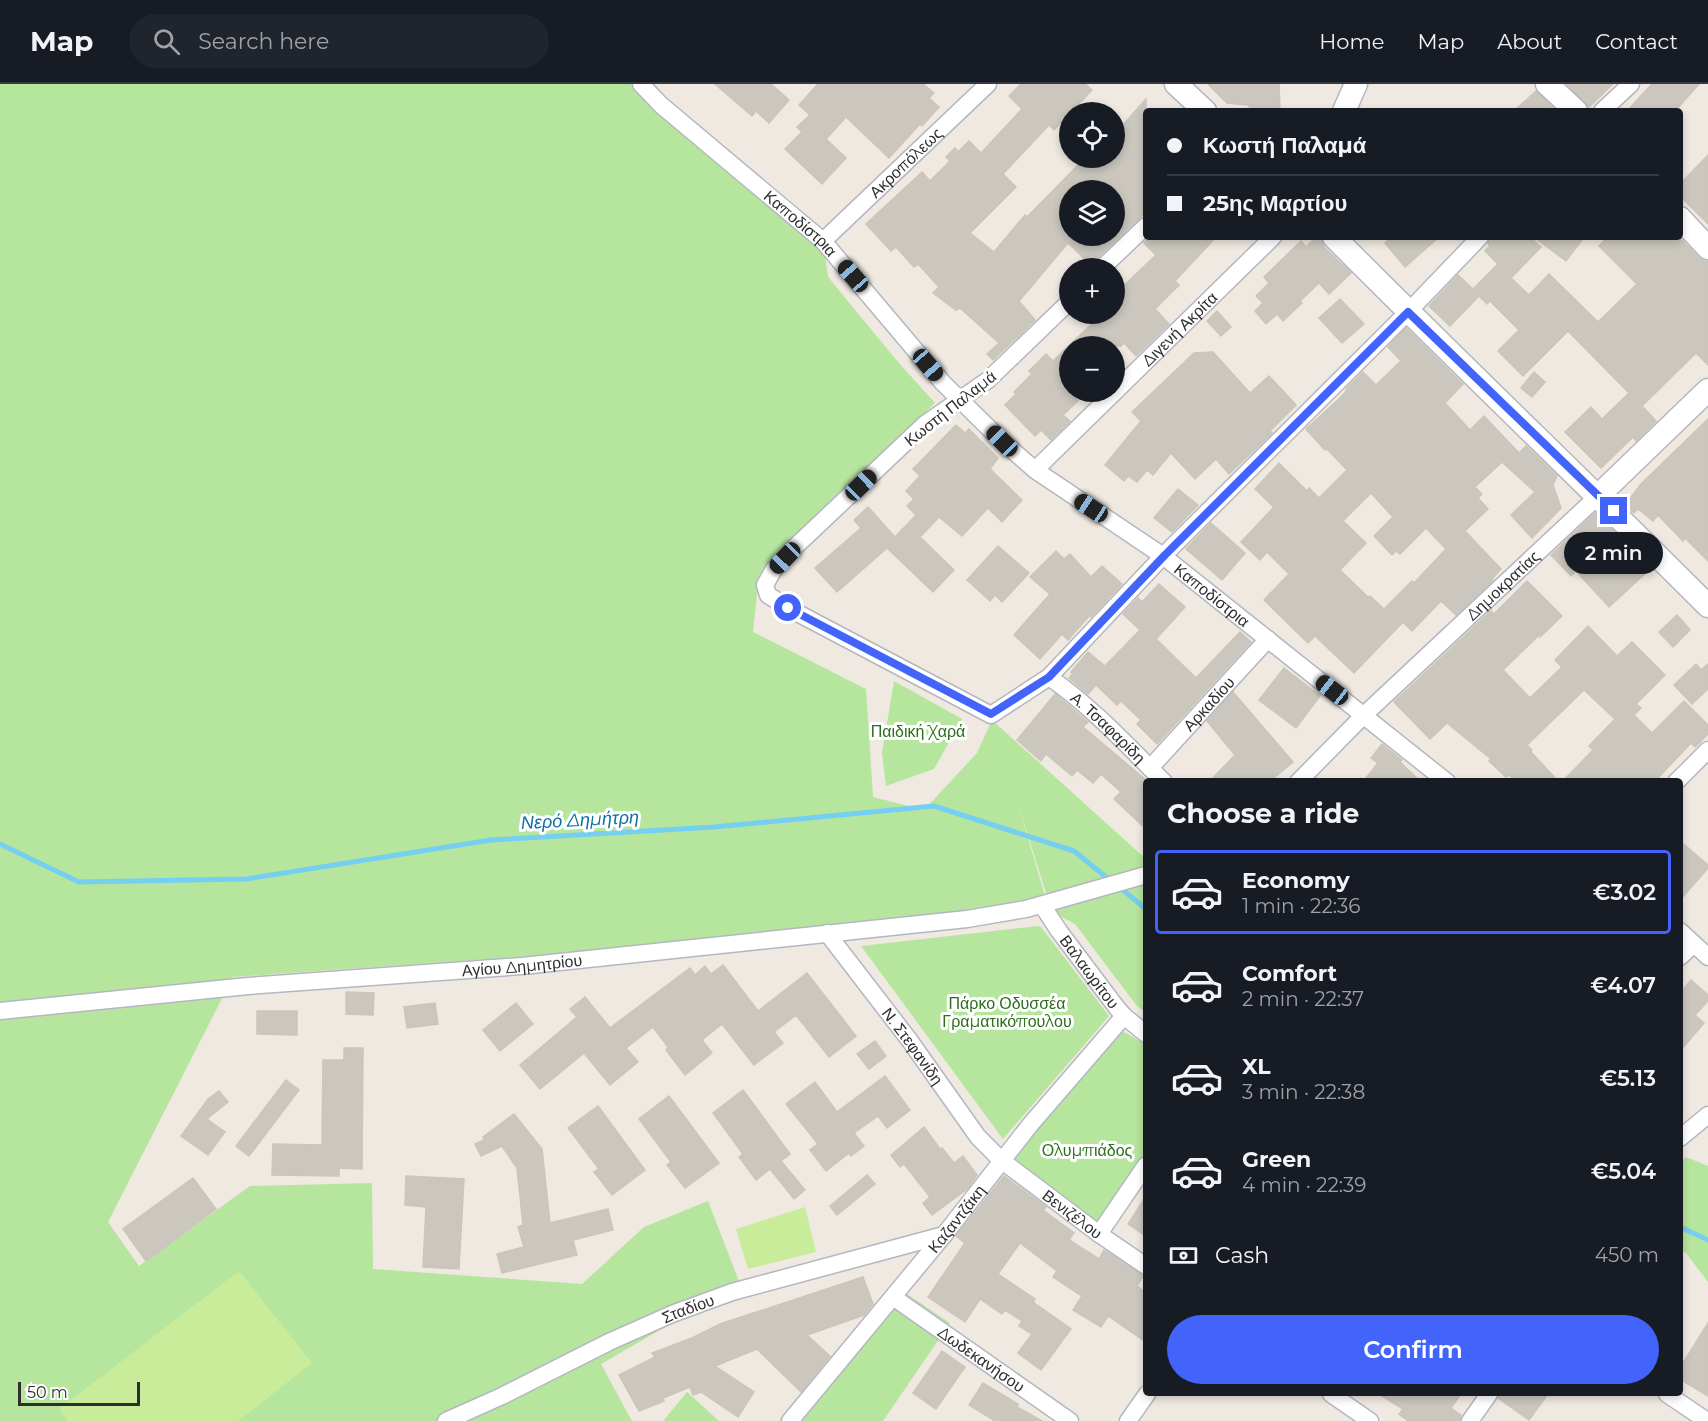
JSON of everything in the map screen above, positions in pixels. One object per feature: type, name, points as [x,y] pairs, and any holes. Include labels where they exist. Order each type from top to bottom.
[{"type":"street","name":"Καποδίστρια","points":[[641,84],[661,105],[823,241],[943,382],[1002,441],[1035,470],[1164,556],[1442,778]]},
{"type":"street","name":"Ακροπόλεως","points":[[823,241],[988,84]]},
{"type":"street","points":[[1176,84],[1202,108]]},
{"type":"street","points":[[1345,108],[1356,84]]},
{"type":"street","points":[[1547,84],[1573,108]]},
{"type":"street","points":[[1605,108],[1631,84]]},
{"type":"street","points":[[1683,221],[1708,248]]},
{"type":"street","points":[[1112,258],[1143,229]]},
{"type":"street","name":"Διγενή Ακρίτα","points":[[1035,470],[1270,240]]},
{"type":"street","points":[[1337,240],[1708,606]]},
{"type":"street","points":[[1049,677],[1164,556],[1477,240]]},
{"type":"street","name":"Κωστή Παλαμά","points":[[1049,677],[991,714],[788,608],[768,595],[765,585],[774,569],[796,546],[925,423],[988,380],[1059,312]]},
{"type":"street","name":"Δημοκρατίας","points":[[1302,778],[1364,715],[1708,390]]},
{"type":"street","name":"Αρκαδίου","points":[[1150,768],[1268,639]]},
{"type":"street","name":"Α. Τσαφαρίδη","points":[[1049,677],[1080,700],[1160,778]]},
{"type":"street","points":[[1680,778],[1708,750]]},
{"type":"street","points":[[1042,905],[1143,876]]},
{"type":"street","name":"Αγίου Δημητρίου","points":[[0,1011],[248,986],[522,966],[967,920],[1042,905]]},
{"type":"street","name":"Βαλαωρίτου","points":[[1042,905],[1124,1016],[1143,1032]]},
{"type":"street","name":"Ν. Στεφανίδη","points":[[827,933],[910,1041],[978,1137],[1001,1160]]},
{"type":"street","points":[[1683,934],[1708,957]]},
{"type":"street","points":[[1683,954],[1694,944]]},
{"type":"street","name":"Καζαντζάκη","points":[[790,1421],[944,1235],[1001,1160],[1124,1016]]},
{"type":"street","points":[[1683,1136],[1704,1125]]},
{"type":"street","name":"Βενιζέλου","points":[[1001,1160],[1099,1234],[1143,1264]]},
{"type":"street","points":[[1099,1234],[1143,1169]]},
{"type":"street","name":"Σταδίου","points":[[446,1421],[672,1314],[732,1292],[944,1235]]},
{"type":"street","name":"Δωδεκανήσου","points":[[893,1297],[1070,1421]]},
{"type":"street","points":[[1128,1421],[1146,1396]]},
{"type":"street","points":[[1334,1396],[1370,1421]]},
{"type":"street","points":[[1470,1421],[1488,1396]]},
{"type":"street","points":[[1670,1396],[1707,1421]]},
{"type":"green space","points":[[0,84],[653,84],[666,99],[823,241],[828,277],[935,403],[759,575],[753,632],[866,689],[873,797],[924,810],[977,753],[992,720],[1143,856],[1143,1010],[1137,1006],[1075,924],[1052,912],[1018,804],[1045,896],[1001,908],[531,956],[233,977],[108,1222],[139,1266],[250,1186],[372,1183],[373,1269],[582,1284],[644,1227],[708,1201],[740,1284],[601,1364],[632,1421],[0,1421]]},
{"type":"green space","name":"Παιδική Χαρά","points":[[894,681],[962,719],[934,769],[886,786],[882,753]]},
{"type":"green space","name":"Πάρκο Οδυσσέα Γραματικόπουλου","points":[[1038,926],[1109,1016],[1003,1139],[861,946]]},
{"type":"green space","name":"Ολυμπιάδος","points":[[1121,1030],[1143,1043],[1143,1159],[1099,1225],[1012,1157]]},
{"type":"green space","points":[[1686,1157],[1708,1166],[1708,1282],[1683,1252],[1683,1160]]},
{"type":"green space","points":[[805,1207],[816,1252],[748,1269],[736,1229]]},
{"type":"green space","points":[[239,1271],[312,1363],[238,1421],[68,1421],[59,1409]]},
{"type":"green space","points":[[895,1286],[950,1323],[883,1421],[779,1421]]},
{"type":"green space","points":[[687,1392],[719,1421],[663,1421]]},
{"type":"building","points":[[715,84],[771,84],[789,100],[769,123],[756,111],[752,116]]},
{"type":"building","points":[[818,84],[923,84],[934,93],[929,98],[939,107],[889,158],[846,117],[826,139],[846,158],[822,184],[785,149],[802,132],[797,127],[810,115],[799,105]]},
{"type":"building","points":[[1021,84],[1085,84],[1092,90],[1081,102],[1059,102],[1059,125],[1054,130],[1049,125],[1003,174],[1016,187],[970,233],[994,252],[1025,215],[1027,217],[1059,184],[1059,246],[1065,246],[1019,301],[1035,320],[993,360],[987,354],[999,343],[960,308],[956,310],[933,293],[939,287],[918,264],[914,267],[896,247],[891,251],[866,224],[922,172],[930,181],[950,161],[946,157],[955,148],[958,152],[969,141],[981,153],[1022,109],[1009,96]]},
{"type":"building","points":[[1208,84],[1279,84],[1280,108],[1250,108],[1249,105],[1227,103]]},
{"type":"building","points":[[1567,84],[1613,84],[1589,107]]},
{"type":"building","points":[[1652,84],[1699,84],[1678,108],[1630,108]]},
{"type":"building","points":[[1536,91],[1553,108],[1517,108]]},
{"type":"building","points":[[1146,99],[1146,108],[1143,108],[1143,215],[1125,232],[1125,180],[1063,180],[1075,168],[1125,168],[1125,123]]},
{"type":"building","points":[[1708,155],[1708,224],[1683,199],[1683,181]]},
{"type":"building","points":[[1147,240],[1213,240],[1175,281],[1179,285],[1155,309],[1169,324],[1136,356],[1125,344],[1125,336],[1079,336],[1092,324],[1125,324],[1125,285],[1156,255],[1144,243]]},
{"type":"building","points":[[1313,240],[1322,240],[1324,247],[1351,273],[1329,294],[1319,283],[1283,321],[1277,314],[1266,324],[1255,311],[1263,303],[1256,296],[1269,283],[1264,277],[1301,241],[1306,247]]},
{"type":"building","points":[[1388,240],[1436,240],[1405,267],[1385,243]]},
{"type":"building","points":[[1489,240],[1533,240],[1541,247],[1511,278],[1529,295],[1549,274],[1598,322],[1637,284],[1599,246],[1605,240],[1682,240],[1698,257],[1708,261],[1708,365],[1696,353],[1642,406],[1656,421],[1636,441],[1633,437],[1601,468],[1565,432],[1591,407],[1602,419],[1629,393],[1568,331],[1523,376],[1498,351],[1519,330],[1490,301],[1487,304],[1479,296],[1450,326],[1429,306],[1458,275],[1473,289],[1498,264],[1485,251],[1490,246]]},
{"type":"building","points":[[1538,240],[1582,240],[1566,261]]},
{"type":"building","points":[[1071,246],[1110,246],[1097,258],[1084,258]]},
{"type":"building","points":[[1340,299],[1364,324],[1342,343],[1319,318]]},
{"type":"building","points":[[1217,311],[1231,327],[1221,336],[1207,321]]},
{"type":"building","points":[[1406,328],[1463,384],[1445,403],[1470,430],[1484,416],[1519,453],[1526,446],[1557,476],[1553,485],[1561,508],[1532,538],[1511,515],[1535,492],[1502,462],[1475,487],[1482,494],[1478,498],[1488,509],[1465,531],[1501,569],[1493,580],[1456,615],[1441,601],[1412,631],[1403,622],[1354,673],[1315,636],[1308,643],[1264,600],[1289,574],[1267,552],[1260,560],[1241,542],[1274,507],[1255,489],[1279,463],[1307,491],[1309,488],[1319,498],[1347,470],[1306,429],[1341,397],[1363,372],[1376,385],[1401,361],[1388,347]],"holes":[[[1371,493],[1393,517],[1374,536],[1392,555],[1396,551],[1400,554],[1426,528],[1446,549],[1414,583],[1412,581],[1384,609],[1340,570],[1366,543],[1343,521]]]},
{"type":"building","points":[[1213,352],[1250,393],[1269,376],[1296,405],[1270,431],[1272,433],[1229,474],[1216,459],[1195,479],[1171,453],[1153,475],[1147,470],[1137,482],[1128,476],[1124,481],[1105,465],[1141,421],[1132,412],[1194,353]]},
{"type":"building","points":[[1046,354],[1053,361],[1059,355],[1059,402],[1077,402],[1063,415],[1070,421],[1051,440],[1041,430],[1035,436],[1005,405],[1032,374],[1029,371]]},
{"type":"building","points":[[1534,372],[1545,382],[1532,397],[1521,388]]},
{"type":"building","points":[[1708,419],[1708,561],[1685,538],[1683,541],[1658,515],[1653,521],[1638,509],[1634,513],[1625,505],[1641,484]]},
{"type":"building","points":[[956,425],[965,433],[969,429],[998,458],[990,469],[1022,500],[1002,522],[988,508],[962,536],[939,517],[920,537],[954,570],[933,592],[887,548],[837,592],[815,568],[861,528],[854,520],[868,507],[895,537],[916,515],[907,506],[914,499],[906,491],[920,476],[913,469]]},
{"type":"building","points":[[1178,489],[1198,505],[1172,532],[1154,518]]},
{"type":"building","points":[[1595,513],[1651,568],[1609,607],[1576,571],[1571,576],[1551,555]]},
{"type":"building","points":[[1211,523],[1245,553],[1222,580],[1186,549]]},
{"type":"building","points":[[998,546],[1029,573],[1002,602],[995,595],[990,601],[967,580]]},
{"type":"building","points":[[1056,551],[1064,559],[1070,554],[1091,577],[1102,566],[1122,584],[1068,640],[1062,634],[1040,659],[1014,635],[1050,594],[1030,577]]},
{"type":"building","points":[[1527,581],[1562,616],[1503,670],[1530,698],[1562,667],[1555,660],[1588,626],[1617,656],[1632,642],[1665,675],[1636,704],[1641,708],[1634,715],[1652,733],[1684,701],[1708,725],[1708,734],[1695,747],[1691,743],[1658,778],[1566,778],[1593,750],[1589,746],[1615,719],[1584,690],[1527,745],[1555,778],[1512,778],[1509,775],[1506,777],[1489,761],[1491,759],[1447,723],[1430,739],[1394,702],[1491,611],[1494,614]]},
{"type":"building","points":[[1159,584],[1185,607],[1156,639],[1196,678],[1240,632],[1251,642],[1157,744],[1137,724],[1141,720],[1121,701],[1117,705],[1096,685],[1088,694],[1069,678],[1073,673],[1071,672],[1088,652],[1105,666],[1140,630],[1123,614],[1138,598],[1142,602]]},
{"type":"building","points":[[1677,615],[1690,630],[1673,647],[1659,632]]},
{"type":"building","points":[[1696,664],[1701,670],[1708,664],[1708,689],[1692,704],[1674,685]]},
{"type":"building","points":[[1284,668],[1320,696],[1296,728],[1259,700]]},
{"type":"building","points":[[1233,692],[1293,762],[1274,778],[1213,778],[1235,755],[1207,721]]},
{"type":"building","points":[[1055,694],[1088,722],[1083,727],[1144,778],[1143,826],[1114,799],[1121,792],[1101,774],[1093,783],[1077,770],[1072,776],[1046,754],[1041,761],[1017,740]]},
{"type":"building","points":[[1382,744],[1402,760],[1400,762],[1417,778],[1366,778],[1378,763],[1371,758]]},
{"type":"building","points":[[1683,844],[1708,865],[1708,868],[1683,897]]},
{"type":"building","points":[[723,965],[758,1011],[807,973],[856,1036],[829,1057],[796,1015],[774,1032],[783,1043],[754,1065],[722,1024],[702,1040],[712,1053],[685,1075],[666,1050],[668,1047],[653,1027],[626,1048],[638,1062],[610,1085],[584,1053],[540,1089],[520,1065],[577,1017],[570,1009],[585,997],[610,1028],[690,968],[695,975],[705,966],[711,974]]},
{"type":"building","points":[[1691,980],[1708,995],[1708,1001],[1695,1015],[1704,1023],[1683,1048],[1683,989]]},
{"type":"building","points":[[346,992],[374,993],[373,1015],[346,1014]]},
{"type":"building","points":[[435,1003],[438,1024],[407,1028],[404,1007]]},
{"type":"building","points":[[516,1003],[533,1024],[500,1051],[483,1030]]},
{"type":"building","points":[[257,1011],[297,1011],[297,1035],[257,1034]]},
{"type":"building","points":[[875,1041],[886,1056],[869,1069],[857,1054]]},
{"type":"building","points":[[344,1048],[363,1048],[362,1169],[339,1168],[339,1176],[272,1175],[273,1144],[322,1145],[323,1060],[344,1060]]},
{"type":"building","points":[[885,1076],[910,1110],[887,1128],[878,1116],[854,1133],[864,1146],[851,1156],[849,1153],[826,1171],[810,1150],[818,1144],[786,1104],[815,1082],[837,1112]]},
{"type":"building","points":[[286,1080],[299,1090],[249,1156],[236,1146]]},
{"type":"building","points":[[743,1090],[790,1154],[781,1161],[805,1190],[794,1199],[770,1169],[756,1180],[739,1157],[743,1154],[713,1113]]},
{"type":"building","points":[[219,1091],[228,1102],[207,1119],[225,1132],[208,1155],[181,1136],[208,1099]]},
{"type":"building","points":[[669,1096],[719,1163],[685,1188],[667,1165],[671,1162],[639,1119]]},
{"type":"building","points":[[598,1106],[645,1170],[612,1195],[594,1172],[599,1169],[568,1128]]},
{"type":"building","points":[[514,1114],[542,1149],[550,1223],[608,1209],[613,1230],[573,1240],[577,1255],[502,1273],[497,1254],[524,1247],[518,1227],[523,1225],[517,1168],[502,1146],[481,1156],[475,1144],[484,1140],[483,1137]]},
{"type":"building","points":[[924,1127],[954,1163],[963,1156],[977,1175],[967,1189],[932,1215],[923,1203],[930,1197],[904,1164],[900,1167],[891,1155]]},
{"type":"building","points":[[867,1175],[875,1184],[837,1215],[830,1206]]},
{"type":"building","points":[[406,1176],[464,1179],[459,1269],[423,1267],[426,1207],[405,1205]]},
{"type":"building","points":[[1004,1176],[1046,1207],[1043,1210],[1074,1233],[1069,1240],[1099,1259],[1104,1250],[1143,1276],[1137,1286],[1143,1291],[1143,1340],[1108,1316],[1101,1327],[1073,1310],[1082,1296],[1053,1277],[1057,1271],[1020,1243],[998,1274],[1035,1299],[1033,1302],[1071,1329],[1041,1370],[1018,1353],[1032,1334],[1019,1326],[1022,1321],[1005,1310],[1002,1314],[980,1299],[965,1322],[928,1297],[965,1243],[956,1236]]},
{"type":"building","points":[[193,1178],[216,1209],[146,1261],[123,1229]]},
{"type":"building","points":[[1143,1201],[1143,1234],[1128,1224]]},
{"type":"building","points":[[863,1277],[873,1304],[864,1315],[807,1335],[830,1356],[801,1392],[757,1349],[715,1366],[754,1392],[738,1417],[701,1392],[693,1395],[690,1387],[639,1411],[619,1375],[655,1357],[652,1353],[692,1338],[720,1324]]},
{"type":"building","points":[[1708,1323],[1708,1396],[1683,1381],[1683,1363]]},
{"type":"building","points":[[942,1351],[965,1367],[936,1409],[913,1393]]},
{"type":"building","points":[[983,1383],[1042,1421],[995,1421],[969,1405]]},
{"type":"building","points":[[1382,1396],[1460,1396],[1451,1408],[1461,1415],[1460,1421],[1408,1421],[1399,1414],[1403,1409]]},
{"type":"building","points":[[1498,1396],[1547,1396],[1529,1420],[1498,1398]]},
{"type":"waterway","name":"Νερό Δημήτρη","points":[[0,844],[79,882],[246,879],[491,840],[714,827],[934,806],[1074,851],[1111,881]]},
{"type":"waterway","name":"Νερό Δημήτρη","points":[[1118,886],[1143,907]]},
{"type":"waterway","name":"Νερό Δημήτρη","points":[[1683,1228],[1708,1240]]},
{"type":"route","points":[[788,608],[991,714],[1049,677],[1164,556],[1408,312],[1614,511]]}]
